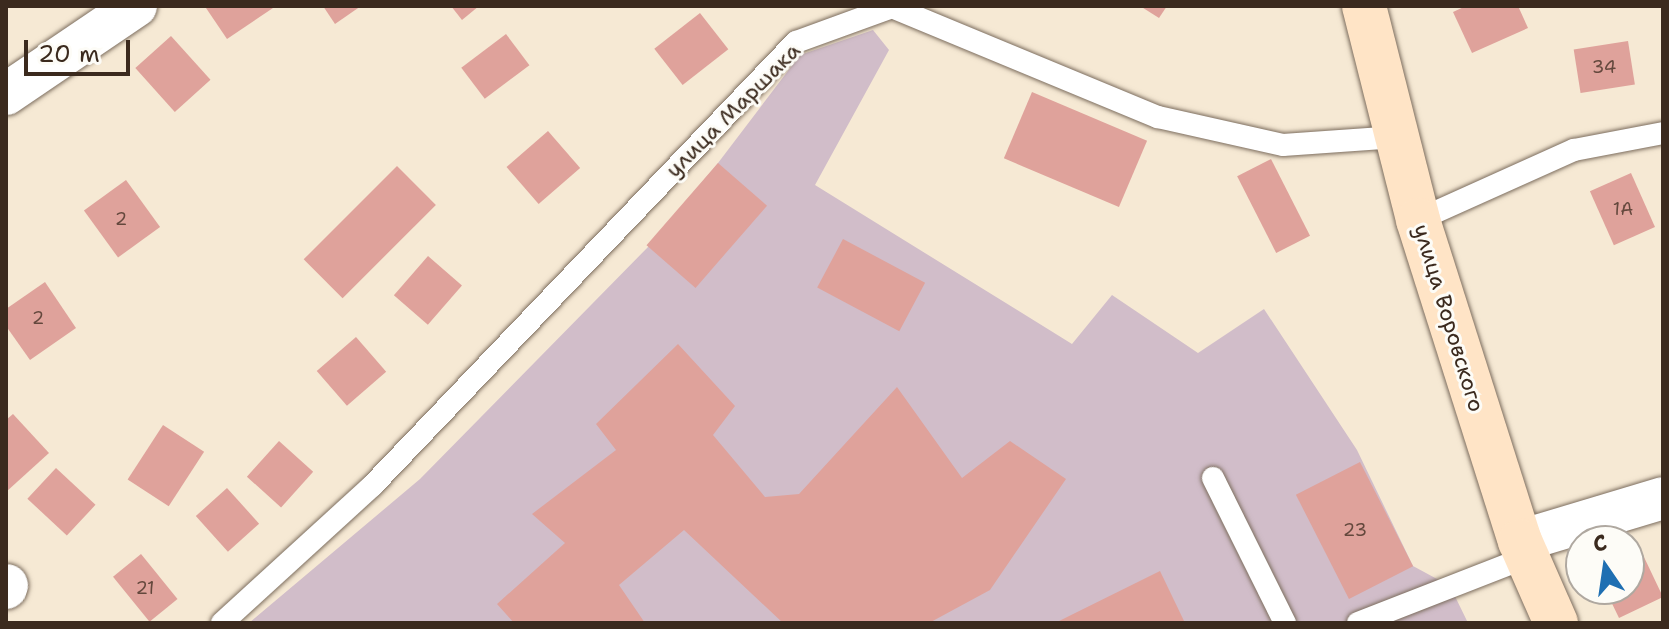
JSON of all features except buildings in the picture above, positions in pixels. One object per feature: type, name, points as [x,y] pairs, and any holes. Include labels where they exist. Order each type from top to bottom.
[{"type":"street","name":"улица Воровского","points":[[1364,6],[1418,220],[1523,549],[1556,623]]},
{"type":"street","points":[[6,94],[119,11]]},
{"type":"street","points":[[1523,549],[1663,498]]},
{"type":"lane","name":"улица Маршака","points":[[222,623],[372,486],[796,42],[892,7],[1158,117],[1283,145],[1397,137]]},
{"type":"lane","points":[[1418,220],[1574,150],[1663,133]]},
{"type":"lane","points":[[1213,478],[1285,623]]},
{"type":"lane","points":[[1358,623],[1523,549]]},
{"type":"shaded area","points":[[873,30],[889,50],[815,185],[1072,344],[1112,295],[1198,353],[1264,309],[1357,450],[1413,566],[1450,586],[1468,623],[249,623],[420,479],[648,247],[718,163],[800,55]]}]
